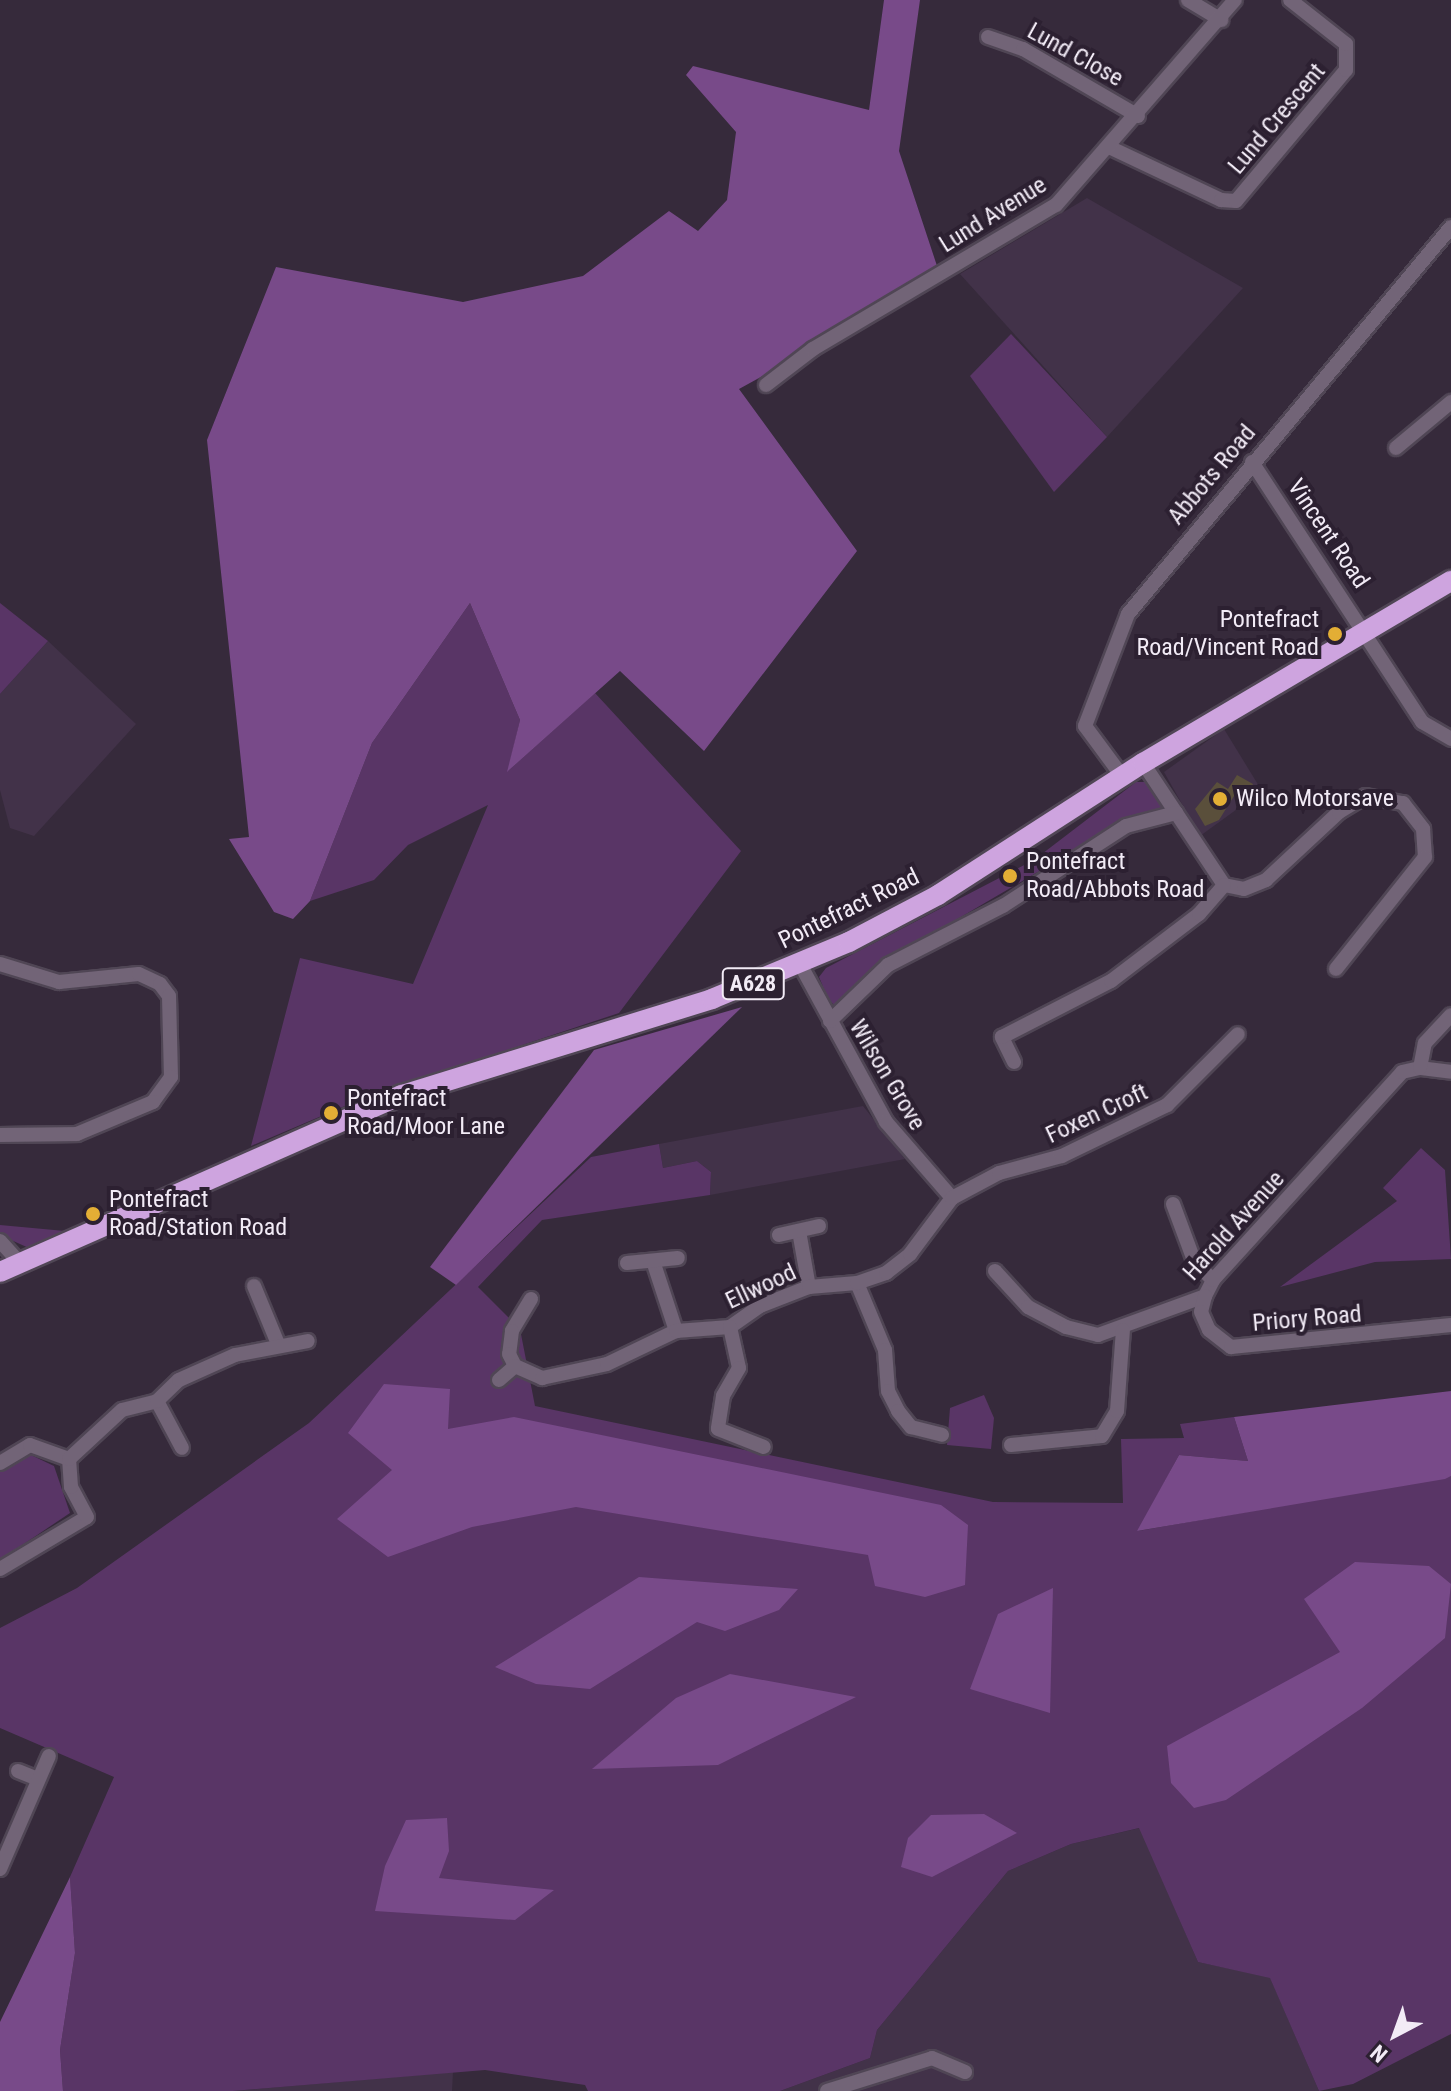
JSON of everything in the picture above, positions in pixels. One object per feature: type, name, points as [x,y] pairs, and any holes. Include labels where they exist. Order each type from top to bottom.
[{"type":"highway","name":"Pontefract Road","points":[[0,1272],[402,1095],[712,999],[800,964],[938,895],[1143,763],[1451,581]]},
{"type":"street","points":[[1188,0],[1221,20]]},
{"type":"street","name":"Lund Avenue","points":[[766,385],[813,349],[1056,205],[1111,148],[1235,0]]},
{"type":"street","name":"Lund Crescent","points":[[1111,148],[1221,200],[1236,201],[1346,70],[1346,44],[1290,0]]},
{"type":"street","name":"Lund Close","points":[[988,37],[1023,49],[1138,116]]},
{"type":"street","name":"Abbots Road","points":[[1122,776],[1085,726],[1113,642],[1145,589],[1451,227]]},
{"type":"street","points":[[1396,448],[1451,402]]},
{"type":"street","name":"Vincent Road","points":[[1252,462],[1367,631],[1422,722],[1451,739]]},
{"type":"street","points":[[1143,763],[1224,885],[1244,889],[1266,880],[1339,812],[1366,796],[1403,803],[1423,829],[1425,857],[1336,969]]},
{"type":"street","points":[[830,1021],[888,965],[1003,906],[1126,826],[1176,813]]},
{"type":"street","points":[[1014,1062],[1002,1037],[1111,981],[1199,914],[1224,885]]},
{"type":"street","points":[[0,964],[59,982],[139,974],[160,984],[169,996],[171,1077],[153,1102],[77,1134],[0,1135]]},
{"type":"street","name":"Wilson Grove","points":[[800,964],[886,1122],[952,1198]]},
{"type":"street","points":[[1451,1015],[1425,1043],[1420,1068],[1451,1072]]},
{"type":"street","name":"Foxen Croft","points":[[952,1198],[999,1173],[1062,1156],[1167,1105],[1238,1034]]},
{"type":"street","name":"Harold Avenue","points":[[995,1271],[1028,1307],[1066,1327],[1098,1335],[1123,1330],[1205,1296],[1213,1280],[1402,1072],[1420,1068]]},
{"type":"street","name":"Ellwood","points":[[515,1366],[542,1378],[594,1367],[676,1331],[730,1327],[760,1306],[809,1287],[857,1283],[886,1273],[910,1254],[952,1198]]},
{"type":"street","points":[[1173,1204],[1195,1263],[1213,1280]]},
{"type":"street","points":[[779,1235],[819,1226]]},
{"type":"street","points":[[799,1231],[809,1287]]},
{"type":"street","points":[[0,1241],[20,1263]]},
{"type":"street","points":[[627,1263],[678,1258]]},
{"type":"street","points":[[653,1261],[676,1331]]},
{"type":"street","points":[[857,1283],[885,1350],[888,1391],[898,1423],[942,1435]]},
{"type":"street","points":[[254,1286],[278,1344]]},
{"type":"street","name":"Priory Road","points":[[1205,1296],[1201,1312],[1209,1330],[1231,1347],[1451,1325]]},
{"type":"street","points":[[499,1380],[515,1366],[509,1354],[512,1331],[531,1299]]},
{"type":"street","points":[[730,1327],[739,1368],[723,1396],[718,1429],[764,1447]]},
{"type":"street","points":[[1011,1445],[1102,1436],[1117,1411],[1123,1330]]},
{"type":"street","points":[[69,1459],[122,1410],[157,1401],[179,1380],[235,1355],[278,1344],[308,1341]]},
{"type":"street","points":[[157,1401],[182,1448]]},
{"type":"street","points":[[0,1463],[30,1445],[69,1459]]},
{"type":"street","points":[[0,1569],[87,1517],[71,1487],[69,1459]]},
{"type":"street","points":[[0,1869],[35,1778],[49,1756]]},
{"type":"street","points":[[18,1771],[35,1778]]},
{"type":"street","points":[[827,2091],[932,2058],[965,2072]]},
{"type":"shaded area","points":[[884,0],[920,0],[899,151],[941,278],[739,389],[857,551],[704,751],[620,671],[507,772],[520,720],[470,603],[372,743],[310,901],[293,919],[274,912],[229,839],[249,837],[207,440],[276,267],[463,302],[583,276],[669,211],[698,231],[727,200],[736,132],[686,75],[693,66],[869,110]]},
{"type":"shaded area","points":[[1087,198],[1243,288],[1107,437],[960,274]]},
{"type":"shaded area","points":[[1011,334],[1107,437],[1054,492],[970,376]]},
{"type":"shaded area","points":[[0,603],[48,641],[0,694]]},
{"type":"shaded area","points":[[470,603],[520,720],[508,771],[595,693],[741,851],[619,1013],[366,1097],[251,1146],[300,958],[413,984],[488,805],[408,845],[374,880],[310,901],[372,743]]},
{"type":"shaded area","points":[[48,641],[136,724],[34,836],[10,828],[0,790],[0,694]]},
{"type":"shaded area","points":[[1224,729],[1262,791],[1200,836],[1164,772]]},
{"type":"shaded area","points":[[1136,782],[1146,782],[1165,809],[1162,815],[1118,825],[891,958],[836,1006],[829,1001],[819,977],[826,968],[1034,860]]},
{"type":"shaded area","points":[[742,1007],[456,1285],[430,1267],[594,1050]]},
{"type":"shaded area","points":[[863,1106],[905,1159],[710,1195],[711,1172],[697,1161],[663,1168],[659,1144]]},
{"type":"shaded area","points":[[659,1144],[663,1168],[697,1161],[711,1172],[710,1195],[542,1220],[478,1287],[520,1329],[535,1406],[993,1502],[1123,1503],[1121,1439],[1184,1438],[1180,1424],[1234,1417],[1248,1461],[1179,1455],[1138,1531],[1451,1476],[1451,2034],[1353,2084],[1319,2091],[1270,1978],[1198,1962],[1139,1828],[1071,1844],[1008,1871],[877,2030],[870,2058],[780,2091],[588,2091],[585,2085],[485,2070],[233,2091],[63,2091],[60,2050],[75,1953],[70,1877],[114,1777],[0,1728],[0,1628],[77,1588],[309,1423],[591,1157]]},
{"type":"shaded area","points":[[1421,1148],[1445,1170],[1451,1259],[1375,1262],[1280,1287],[1397,1201],[1383,1188]]},
{"type":"shaded area","points":[[0,1225],[65,1231],[31,1249],[0,1235]]},
{"type":"shaded area","points":[[384,1384],[450,1389],[448,1429],[514,1417],[941,1505],[968,1525],[965,1585],[925,1597],[875,1586],[868,1555],[576,1507],[472,1527],[388,1557],[337,1519],[392,1470],[348,1433]]},
{"type":"shaded area","points":[[1451,1391],[1451,1476],[1445,1479],[1137,1531],[1179,1455],[1248,1461],[1234,1417]]},
{"type":"shaded area","points":[[984,1395],[994,1418],[991,1449],[947,1445],[950,1408]]},
{"type":"shaded area","points":[[31,1455],[54,1466],[70,1513],[0,1560],[0,1471]]},
{"type":"shaded area","points":[[1355,1562],[1429,1566],[1451,1584],[1445,1638],[1362,1708],[1226,1800],[1194,1808],[1171,1783],[1167,1746],[1340,1652],[1304,1599]]},
{"type":"shaded area","points":[[639,1577],[798,1589],[779,1610],[725,1631],[697,1622],[590,1689],[536,1684],[495,1667]]},
{"type":"shaded area","points":[[1053,1588],[1050,1713],[970,1689],[998,1614]]},
{"type":"shaded area","points":[[730,1674],[856,1697],[718,1765],[592,1769],[676,1698]]},
{"type":"shaded area","points":[[984,1814],[1017,1833],[932,1877],[901,1867],[908,1838],[931,1815]]},
{"type":"shaded area","points":[[447,1818],[449,1851],[439,1878],[554,1890],[515,1920],[375,1911],[385,1866],[406,1820]]},
{"type":"shaded area","points":[[1140,1828],[1198,1962],[1270,1977],[1319,2091],[780,2091],[870,2058],[877,2030],[1008,1871],[1071,1844]]},
{"type":"shaded area","points":[[70,1877],[75,1953],[60,2050],[63,2091],[0,2091],[0,2022]]},
{"type":"shaded area","points":[[453,2072],[452,2091],[233,2091]]},
{"type":"building","name":"Wilco Motorsave","points":[[1237,775],[1253,784],[1244,801],[1234,796],[1219,820],[1205,826],[1195,809],[1217,782],[1228,789]]},
{"type":"place","name":"Pontefract Road/Vincent Road","points":[[1335,634]]},
{"type":"place","name":"Wilco Motorsave","points":[[1220,799]]},
{"type":"place","name":"Pontefract Road/Abbots Road","points":[[1010,876]]},
{"type":"place","name":"Pontefract Road/Moor Lane","points":[[331,1113]]},
{"type":"place","name":"Pontefract Road/Station Road","points":[[93,1214]]}]
